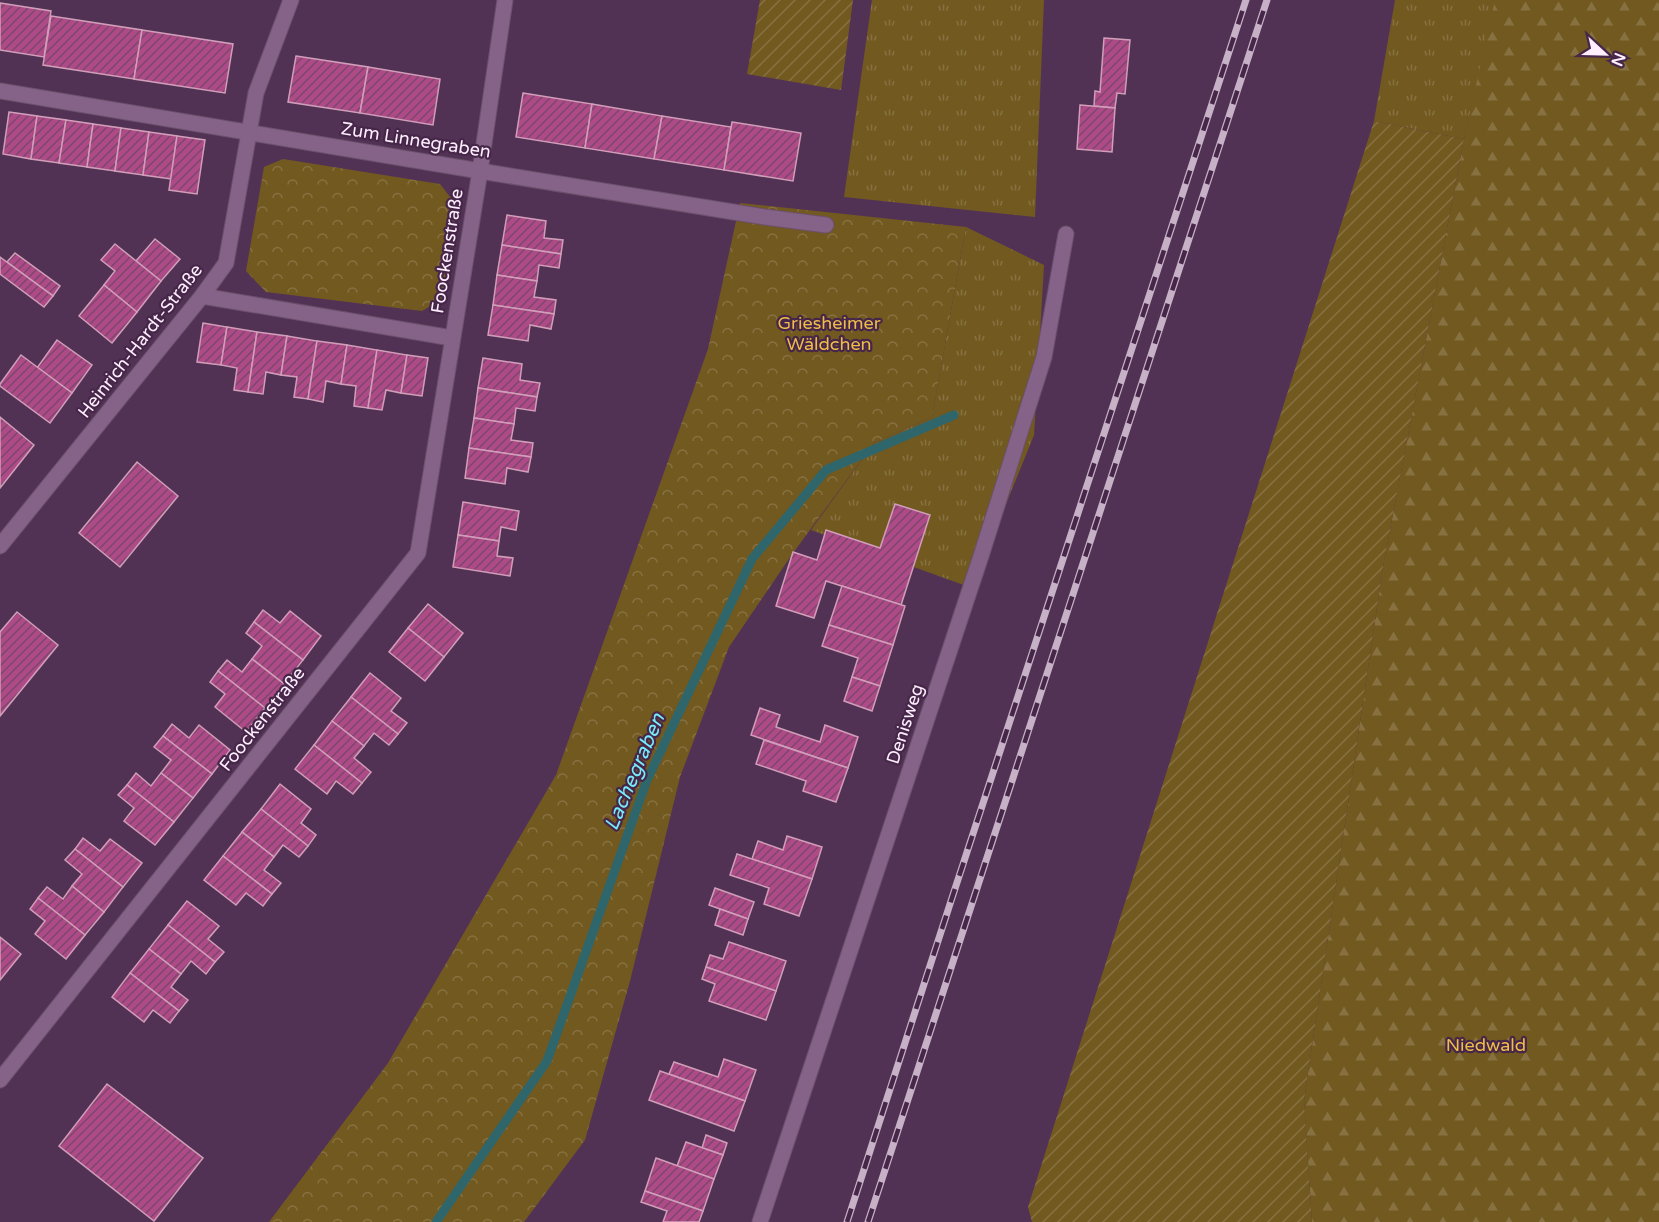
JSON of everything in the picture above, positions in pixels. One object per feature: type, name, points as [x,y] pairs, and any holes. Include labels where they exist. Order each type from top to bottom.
[{"type":"street","name":"Heinrich-Hardt-Straße","points":[[0,546],[202,296],[226,263],[256,93],[291,0]]},
{"type":"street","name":"Foockenstraße","points":[[0,1080],[418,553],[480,171],[505,0]]},
{"type":"street","name":"Zum Linnegraben","points":[[0,91],[480,171],[826,225]]},
{"type":"street","name":"Denisweg","points":[[760,1222],[981,555],[1044,357],[1066,234]]},
{"type":"street","name":"Foockenstraße","points":[[202,296],[452,338]]},
{"type":"green space","points":[[760,0],[853,0],[841,90],[747,74]]},
{"type":"green space","points":[[872,0],[1044,0],[1035,217],[844,197]]},
{"type":"green space","points":[[1395,0],[1497,0],[1464,139],[1374,121]]},
{"type":"green space","name":"Niedwald","points":[[1495,0],[1659,0],[1659,1222],[1312,1222],[1304,1100],[1383,567],[1464,139]]},
{"type":"green space","points":[[1374,121],[1464,139],[1383,567],[1304,1100],[1312,1222],[1032,1222],[1028,1207]]},
{"type":"green space","points":[[283,159],[440,184],[457,206],[445,297],[422,311],[266,292],[246,271],[264,167]]},
{"type":"green space","name":"Griesheimer Wäldchen","points":[[740,203],[966,227],[932,417],[874,443],[793,553],[729,647],[680,777],[630,981],[585,1140],[524,1222],[269,1222],[388,1063],[556,775],[708,349]]},
{"type":"green space","points":[[966,227],[1044,265],[1034,435],[972,588],[811,530],[874,443],[932,417]]},
{"type":"building","points":[[0,3],[51,11],[44,57],[0,50]]},
{"type":"building","points":[[51,16],[142,30],[134,79],[43,65]]},
{"type":"building","points":[[142,30],[233,44],[225,93],[134,79]]},
{"type":"building","points":[[1104,38],[1130,40],[1125,94],[1117,93],[1115,108],[1094,106],[1095,91],[1100,92]]},
{"type":"building","points":[[296,56],[368,67],[360,113],[288,102]]},
{"type":"building","points":[[368,67],[440,79],[433,125],[360,113]]},
{"type":"building","points":[[523,93],[592,104],[585,148],[516,137]]},
{"type":"building","points":[[592,104],[662,116],[654,159],[585,148]]},
{"type":"building","points":[[1080,105],[1115,108],[1112,152],[1077,149]]},
{"type":"building","points":[[9,112],[37,116],[31,159],[3,154]]},
{"type":"building","points":[[37,116],[66,120],[59,163],[31,159]]},
{"type":"building","points":[[662,116],[731,127],[724,170],[654,159]]},
{"type":"building","points":[[66,120],[93,124],[87,167],[59,163]]},
{"type":"building","points":[[732,122],[801,133],[793,181],[724,170]]},
{"type":"building","points":[[93,124],[121,128],[115,171],[87,167]]},
{"type":"building","points":[[121,128],[149,132],[143,175],[115,171]]},
{"type":"building","points":[[149,132],[177,136],[171,179],[143,175]]},
{"type":"building","points":[[177,136],[205,140],[197,194],[169,190]]},
{"type":"building","points":[[507,215],[546,221],[544,238],[563,240],[561,254],[502,245]]},
{"type":"building","points":[[155,239],[180,259],[161,281],[136,261]]},
{"type":"building","points":[[115,244],[161,281],[137,312],[104,285],[115,271],[101,260]]},
{"type":"building","points":[[502,245],[561,254],[559,268],[539,265],[537,281],[497,275]]},
{"type":"building","points":[[15,253],[60,286],[53,296],[7,262]]},
{"type":"building","points":[[0,257],[53,296],[44,307],[0,274]]},
{"type":"building","points":[[497,275],[537,281],[534,297],[556,300],[554,314],[493,305]]},
{"type":"building","points":[[104,285],[137,312],[112,343],[79,316]]},
{"type":"building","points":[[493,305],[554,314],[551,329],[530,325],[528,341],[488,335]]},
{"type":"building","points":[[203,323],[227,327],[221,365],[197,362]]},
{"type":"building","points":[[227,327],[257,332],[248,392],[234,390],[237,368],[221,365]]},
{"type":"building","points":[[257,332],[287,336],[281,375],[266,372],[263,394],[248,392]]},
{"type":"building","points":[[287,336],[317,341],[308,399],[294,397],[297,377],[281,375]]},
{"type":"building","points":[[57,340],[92,365],[72,393],[37,368]]},
{"type":"building","points":[[317,341],[347,345],[341,384],[326,381],[323,402],[308,399]]},
{"type":"building","points":[[347,345],[377,350],[368,408],[354,406],[356,386],[341,384]]},
{"type":"building","points":[[377,350],[407,355],[401,393],[386,390],[382,410],[368,408]]},
{"type":"building","points":[[21,355],[72,393],[50,423],[0,386]]},
{"type":"building","points":[[407,355],[428,358],[422,396],[401,393]]},
{"type":"building","points":[[483,358],[522,364],[520,380],[540,383],[537,397],[478,388]]},
{"type":"building","points":[[478,388],[537,397],[535,411],[516,408],[514,424],[474,418]]},
{"type":"building","points":[[0,417],[34,445],[0,488]]},
{"type":"building","points":[[474,418],[514,424],[511,440],[533,443],[531,457],[469,448]]},
{"type":"building","points":[[469,448],[531,457],[528,472],[507,468],[505,484],[465,478]]},
{"type":"building","points":[[137,462],[178,496],[120,567],[79,533]]},
{"type":"building","points":[[463,502],[519,511],[516,530],[501,527],[499,541],[458,535]]},
{"type":"building","points":[[895,504],[930,515],[901,605],[826,581],[814,618],[776,606],[793,552],[817,560],[826,530],[880,548]]},
{"type":"building","points":[[458,535],[499,541],[497,556],[513,558],[510,576],[453,567]]},
{"type":"building","points":[[842,586],[905,606],[893,645],[829,625]]},
{"type":"building","points":[[428,604],[463,633],[444,657],[408,628]]},
{"type":"building","points":[[263,610],[280,623],[290,611],[321,636],[303,660],[254,622]]},
{"type":"building","points":[[17,612],[58,645],[0,716],[0,632]]},
{"type":"building","points":[[254,622],[303,660],[284,684],[252,659],[262,646],[246,633]]},
{"type":"building","points":[[829,625],[893,645],[880,686],[852,677],[858,658],[822,646]]},
{"type":"building","points":[[408,628],[444,657],[425,681],[389,652]]},
{"type":"building","points":[[252,659],[284,684],[265,708],[218,671],[227,660],[242,672]]},
{"type":"building","points":[[218,671],[265,708],[246,732],[215,707],[225,694],[210,682]]},
{"type":"building","points":[[370,673],[401,698],[391,711],[407,723],[398,734],[351,697]]},
{"type":"building","points":[[852,677],[880,686],[872,711],[844,701]]},
{"type":"building","points":[[351,697],[398,734],[389,745],[374,733],[364,746],[332,721]]},
{"type":"building","points":[[760,708],[780,715],[776,727],[820,742],[825,725],[858,737],[848,768],[751,735]]},
{"type":"building","points":[[332,721],[364,746],[354,758],[371,772],[362,783],[314,745]]},
{"type":"building","points":[[172,724],[189,738],[199,725],[230,750],[212,774],[163,736]]},
{"type":"building","points":[[163,736],[212,774],[193,798],[161,773],[171,760],[154,747]]},
{"type":"building","points":[[764,740],[848,768],[836,802],[803,791],[806,781],[756,764]]},
{"type":"building","points":[[314,745],[362,783],[353,794],[336,781],[327,794],[295,769]]},
{"type":"building","points":[[136,773],[151,786],[161,773],[193,798],[174,822],[127,785]]},
{"type":"building","points":[[280,784],[311,809],[301,823],[316,835],[308,846],[261,809]]},
{"type":"building","points":[[127,785],[174,822],[155,845],[124,821],[134,808],[118,795]]},
{"type":"building","points":[[261,809],[308,846],[299,857],[283,845],[274,857],[242,832]]},
{"type":"building","points":[[242,832],[274,857],[264,870],[281,883],[272,894],[223,856]]},
{"type":"building","points":[[787,836],[822,847],[812,879],[752,859],[758,841],[783,850]]},
{"type":"building","points":[[83,838],[100,851],[110,839],[142,863],[123,887],[75,849]]},
{"type":"building","points":[[75,849],[123,887],[104,912],[72,886],[82,874],[65,860]]},
{"type":"building","points":[[737,854],[812,879],[799,916],[764,904],[769,888],[730,875]]},
{"type":"building","points":[[223,856],[272,894],[263,906],[246,893],[236,905],[204,880]]},
{"type":"building","points":[[72,886],[104,912],[85,935],[38,898],[47,887],[63,899]]},
{"type":"building","points":[[715,888],[754,902],[748,919],[709,905]]},
{"type":"building","points":[[38,898],[85,935],[66,959],[35,934],[45,921],[30,909]]},
{"type":"building","points":[[187,901],[219,926],[208,939],[224,952],[215,962],[168,925]]},
{"type":"building","points":[[720,909],[748,919],[743,935],[715,925]]},
{"type":"building","points":[[168,925],[215,962],[206,974],[191,961],[181,974],[149,949]]},
{"type":"building","points":[[0,937],[21,954],[0,980]]},
{"type":"building","points":[[729,942],[786,961],[776,991],[706,967],[710,955],[723,959]]},
{"type":"building","points":[[149,949],[181,974],[171,987],[188,1000],[179,1011],[130,973]]},
{"type":"building","points":[[706,967],[776,991],[766,1020],[709,1001],[715,984],[702,979]]},
{"type":"building","points":[[130,973],[179,1011],[170,1023],[153,1010],[144,1022],[112,997]]},
{"type":"building","points":[[724,1059],[756,1070],[745,1101],[669,1074],[674,1062],[718,1077]]},
{"type":"building","points":[[660,1071],[745,1101],[734,1131],[649,1100]]},
{"type":"building","points":[[107,1084],[203,1158],[154,1221],[59,1146]]},
{"type":"building","points":[[706,1135],[727,1143],[723,1155],[702,1148]]},
{"type":"building","points":[[686,1142],[723,1155],[714,1179],[677,1166]]},
{"type":"building","points":[[656,1158],[714,1179],[703,1211],[645,1191]]},
{"type":"building","points":[[645,1191],[703,1211],[699,1222],[663,1222],[667,1211],[641,1202]]},
{"type":"waterway","name":"Lachegraben","points":[[436,1222],[547,1061],[647,780],[752,559],[826,470],[954,415]]},
{"type":"railway","points":[[847,1222],[1246,0]]},
{"type":"railway","points":[[868,1222],[1267,0]]}]
